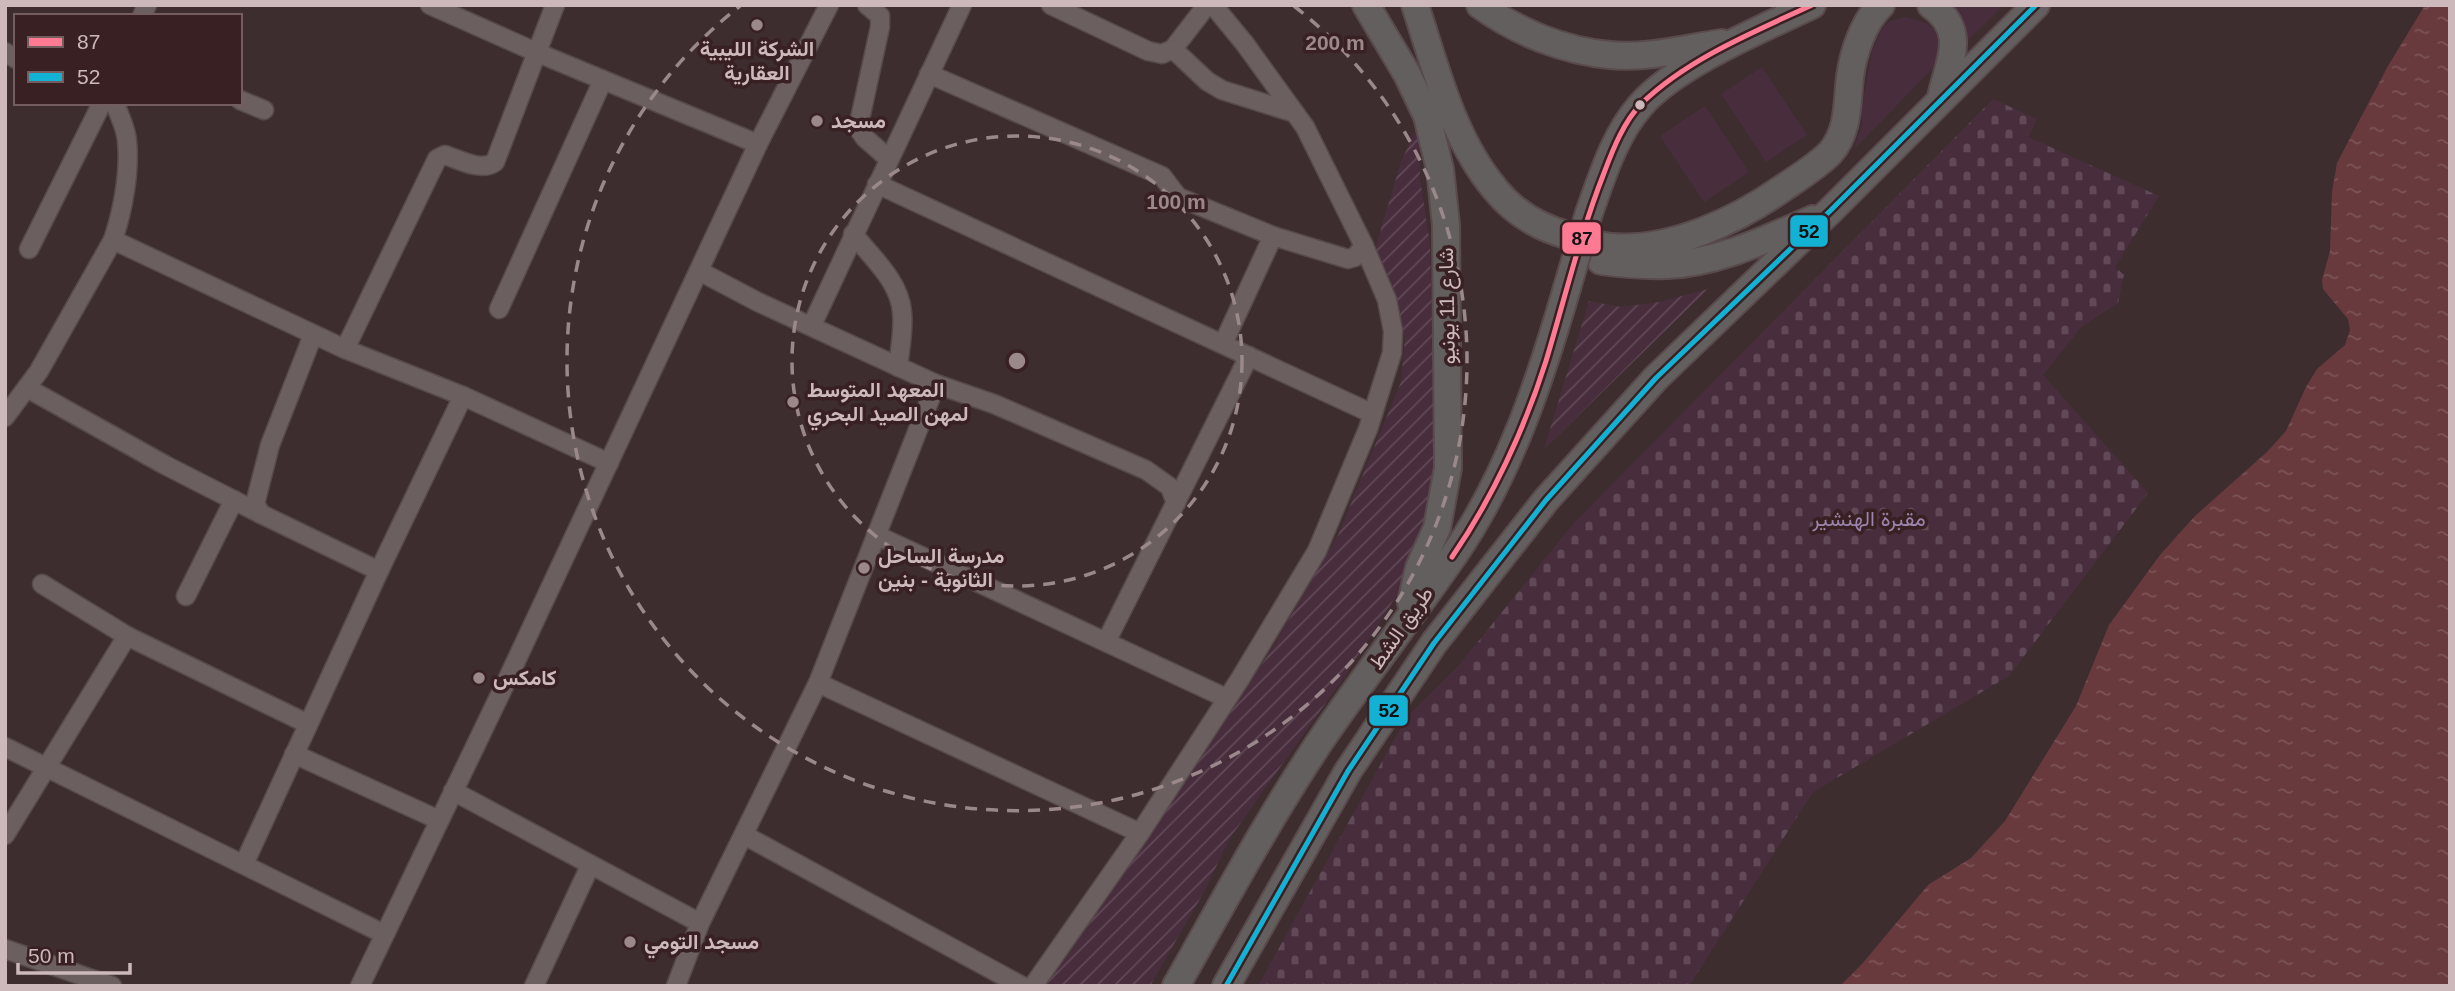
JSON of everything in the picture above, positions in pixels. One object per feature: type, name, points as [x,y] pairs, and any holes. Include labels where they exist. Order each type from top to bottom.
[{"type":"highway","name":"شارع 11 يونيو","points":[[1366,5],[1407,74],[1427,116],[1440,169],[1446,225],[1448,468],[1437,528],[1419,568],[1408,618]]},
{"type":"highway","points":[[1416,5],[1450,108],[1471,157],[1495,190],[1513,208],[1547,230],[1607,247],[1625,247],[1676,240],[1748,211],[1807,172],[1830,152],[1846,120],[1850,76],[1857,48],[1871,16],[1881,5]]},
{"type":"highway","points":[[1480,5],[1527,33],[1571,48],[1611,56],[1658,53],[1738,40],[1812,5]]},
{"type":"highway","points":[[1931,5],[1951,27],[1954,41],[1941,98]]},
{"type":"highway","name":"طريق الشط","points":[[1226,986],[1348,771],[1443,632],[1546,500],[1656,378],[1830,211],[2036,5]]},
{"type":"highway","name":"طريق الشط","points":[[1176,986],[1238,876],[1320,741],[1454,555],[1500,473],[1545,363],[1588,213],[1623,131],[1640,105],[1686,70],[1738,40]]},
{"type":"highway","points":[[1427,116],[1456,166],[1489,203],[1521,231],[1549,246],[1595,261],[1668,265],[1716,258],[1830,211]]},
{"type":"street","points":[[430,5],[758,144]]},
{"type":"street","points":[[345,349],[437,159],[445,155],[482,167],[489,167],[495,162],[555,5]]},
{"type":"street","points":[[360,986],[758,144],[829,5]]},
{"type":"street","points":[[867,5],[880,16],[880,27],[858,128],[865,138],[889,159]]},
{"type":"street","points":[[812,325],[962,5]]},
{"type":"street","points":[[1051,5],[1148,51],[1162,54],[1173,49],[1207,5]]},
{"type":"street","points":[[1033,986],[1140,834],[1317,551],[1388,372],[1393,331],[1387,300],[1364,246],[1305,127],[1213,5]]},
{"type":"street","points":[[1173,49],[1206,80],[1223,90],[1295,113]]},
{"type":"street","points":[[929,74],[1162,176],[1178,197],[1273,236],[1348,259],[1355,257],[1364,246]]},
{"type":"street","points":[[499,309],[603,80]]},
{"type":"street","points":[[242,101],[264,110]]},
{"type":"street","points":[[5,417],[27,388],[72,315],[113,240],[128,154],[125,129],[116,105]]},
{"type":"street","points":[[29,249],[94,106]]},
{"type":"street","points":[[877,184],[1373,414]]},
{"type":"street","points":[[853,234],[895,288],[900,300],[902,313],[898,367]]},
{"type":"street","points":[[1223,345],[1273,236]]},
{"type":"street","points":[[113,240],[313,335],[463,396],[609,463]]},
{"type":"street","points":[[699,271],[758,302],[936,384],[994,404],[1146,470],[1170,487],[1176,503]]},
{"type":"street","points":[[261,514],[255,504],[271,445],[313,335]]},
{"type":"street","points":[[1106,642],[1249,356]]},
{"type":"street","points":[[676,986],[700,923],[818,683],[936,384]]},
{"type":"street","points":[[27,388],[165,465],[379,571]]},
{"type":"street","points":[[244,864],[463,396]]},
{"type":"street","points":[[186,596],[234,500]]},
{"type":"street","points":[[876,535],[1226,698]]},
{"type":"street","points":[[42,584],[127,636],[308,723]]},
{"type":"street","points":[[5,835],[127,636]]},
{"type":"street","points":[[818,683],[1140,834]]},
{"type":"street","points":[[5,747],[384,934]]},
{"type":"street","points":[[294,754],[439,820]]},
{"type":"street","points":[[453,791],[700,923]]},
{"type":"street","points":[[744,835],[1022,986]]},
{"type":"street","points":[[534,986],[590,866]]},
{"type":"street","points":[[5,949],[112,986]]},
{"type":"green space","points":[[1947,5],[2004,5],[1964,44]]},
{"type":"green space","points":[[1905,17],[1926,23],[1936,31],[1941,43],[1936,65],[1854,149],[1862,125],[1862,106],[1872,51],[1882,29],[1890,21]]},
{"type":"green space","points":[[1762,67],[1807,135],[1766,162],[1721,94]]},
{"type":"green space","name":"مقبرة الهنشير","points":[[1993,99],[2037,119],[2028,137],[2159,196],[2115,267],[2124,275],[2118,303],[2081,327],[2043,375],[2148,493],[2009,676],[1813,792],[1689,986],[1258,986],[1406,718],[1460,664],[1574,523]]},
{"type":"green space","points":[[1705,106],[1749,172],[1704,202],[1660,136]]},
{"type":"green space","points":[[1418,124],[1420,179],[1430,244],[1436,464],[1428,525],[1407,579],[1345,676],[1230,838],[1204,892],[1150,986],[1046,986],[1116,874],[1270,652],[1338,535],[1401,382],[1405,338],[1392,284],[1375,249],[1401,162]]},
{"type":"green space","points":[[1708,289],[1544,449],[1589,301],[1621,307],[1659,302]]},
{"type":"water","points":[[2425,5],[2450,5],[2450,986],[1840,986],[1862,964],[1928,885],[1971,858],[2005,821],[2076,706],[2109,625],[2160,555],[2195,516],[2267,452],[2286,431],[2317,369],[2345,345],[2350,330],[2348,319],[2323,289],[2322,280],[2330,251],[2332,192],[2337,163],[2388,66]]},
{"type":"transit line","name":"87","points":[[1452,557],[1494,487],[1528,412],[1595,196],[1624,127],[1642,103],[1680,72],[1745,36],[1812,5]]},
{"type":"transit line","name":"52","points":[[1226,986],[1348,771],[1434,643],[1546,500],[1656,378],[1830,211],[2036,5]]},
{"type":"place","name":"الشركة الليبية العقارية","points":[[757,25]]},
{"type":"place","name":"مسجد","points":[[817,121]]},
{"type":"place","name":"المعهد المتوسط لمهن الصيد البحري","points":[[793,402]]},
{"type":"place","name":"مدرسة الساحل الثانوية - بنين","points":[[864,568]]},
{"type":"place","name":"كامكس","points":[[479,678]]},
{"type":"place","name":"مسجد التومي","points":[[630,942]]}]
